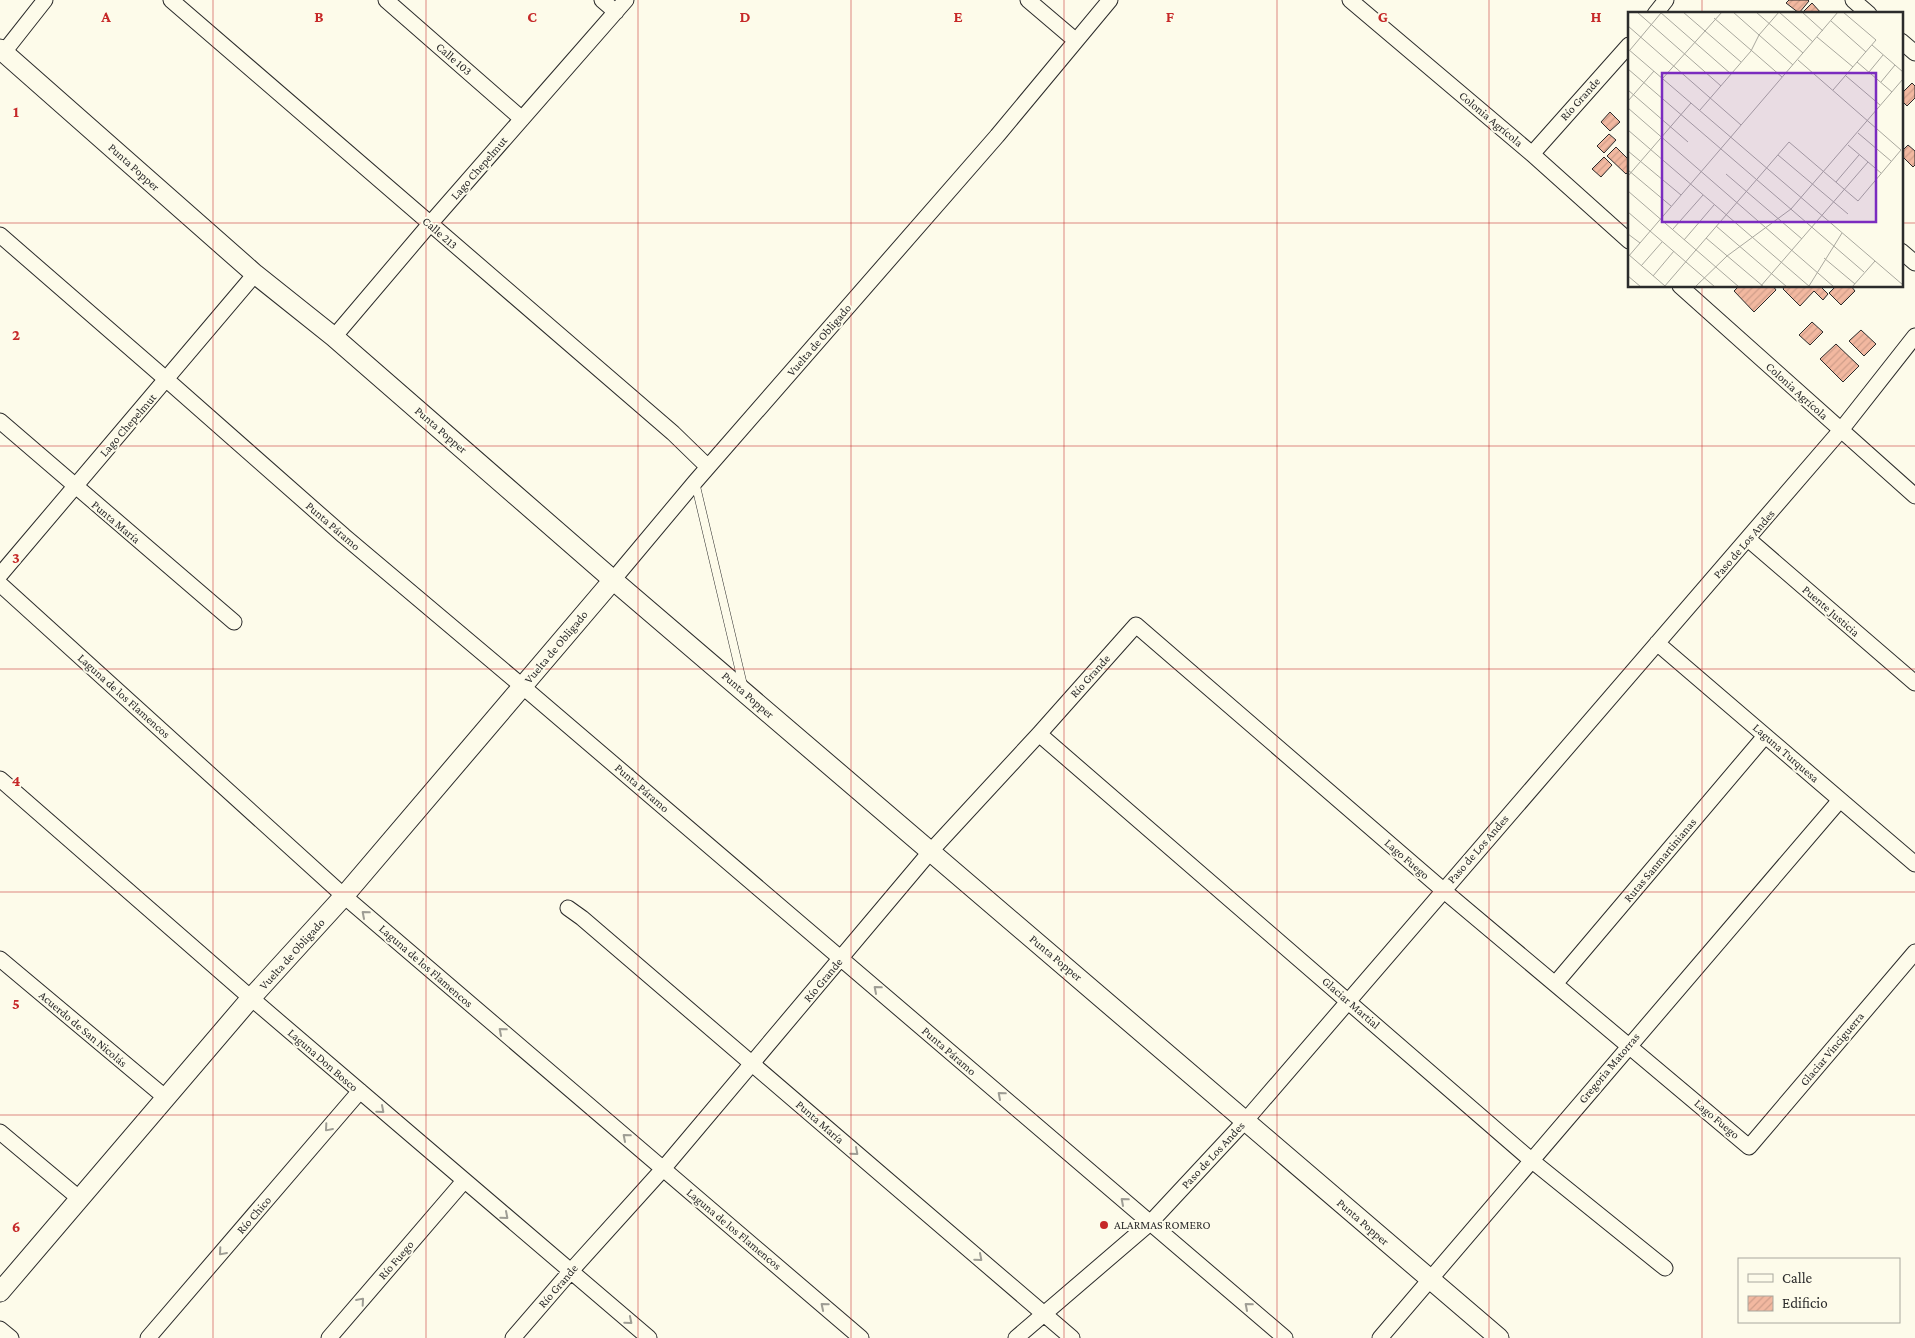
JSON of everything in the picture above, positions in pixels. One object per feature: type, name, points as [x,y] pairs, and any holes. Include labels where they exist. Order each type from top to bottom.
[{"type":"street","points":[[2,50],[45,0]]},
{"type":"street","name":"Calle 213","points":[[171,0],[673,433],[708,467]]},
{"type":"street","name":"Calle 103","points":[[386,0],[522,119]]},
{"type":"street","points":[[602,0],[616,12]]},
{"type":"street","name":"Lago Chepelmut","points":[[334,337],[429,224],[626,0]]},
{"type":"street","points":[[1028,0],[1075,40]]},
{"type":"street","name":"Vuelta de Obligado","points":[[0,1292],[251,998],[344,896],[695,482],[997,136],[1110,0]]},
{"type":"street","name":"Colonia Agrícola","points":[[1350,0],[1532,154],[1628,239]]},
{"type":"street","points":[[1657,12],[1666,0]]},
{"type":"street","points":[[1853,0],[1867,12]]},
{"type":"street","points":[[1902,42],[1915,52]]},
{"type":"street","name":"Río Grande","points":[[1532,154],[1628,46]]},
{"type":"street","name":"Punta Popper","points":[[2,50],[255,274],[334,337],[613,580],[1499,1338]]},
{"type":"street","name":"Punta Páramo","points":[[0,236],[344,536],[1285,1338]]},
{"type":"street","points":[[1902,252],[1915,263]]},
{"type":"street","name":"Lago Chepelmut","points":[[0,576],[255,274]]},
{"type":"street","name":"Colonia Agrícola","points":[[1682,288],[1915,496]]},
{"type":"street","name":"Paso de Los Andes","points":[[1016,1338],[1150,1223],[1246,1120],[1350,1002],[1443,890],[1748,539],[1841,430],[1915,336]]},
{"type":"street","name":"Punta María","points":[[0,421],[234,622]]},
{"type":"street","name":"Puente Justicia","points":[[1748,539],[1915,683]]},
{"type":"street","name":"Laguna de los Flamencos","points":[[0,584],[344,896],[861,1338]]},
{"type":"street","name":"Río Grande","points":[[513,1338],[663,1169],[930,852],[1040,734],[1136,625]]},
{"type":"street","name":"Lago Fuego","points":[[1136,625],[1443,890],[1749,1147]]},
{"type":"street","name":"Laguna Turquesa","points":[[1657,643],[1915,864]]},
{"type":"street","name":"Glaciar Martial","points":[[1040,734],[1531,1160],[1665,1268]]},
{"type":"street","name":"Rutas Sanmartinianas","points":[[1555,984],[1766,736]]},
{"type":"street","name":"Laguna Don Bosco","points":[[0,779],[251,998],[649,1338]]},
{"type":"street","name":"Gregoria Matorras","points":[[1380,1338],[1840,800]]},
{"type":"street","name":"Punta María","points":[[568,908],[1072,1338]]},
{"type":"street","name":"Glaciar Vinciguerra","points":[[1749,1147],[1915,952]]},
{"type":"street","name":"Acuerdo de San Nicolás","points":[[0,959],[166,1098]]},
{"type":"street","name":"Río Chico","points":[[148,1338],[360,1091]]},
{"type":"street","points":[[0,1132],[80,1199]]},
{"type":"street","name":"Río Fuego","points":[[329,1338],[464,1181]]},
{"type":"street","points":[[0,1329],[10,1338]]},
{"type":"lane","points":[[695,482],[744,691]]},
{"type":"building","points":[[1789,0],[1809,1],[1800,12],[1786,3]]},
{"type":"building","points":[[1812,3],[1820,12],[1803,12]]},
{"type":"building","points":[[1912,83],[1915,86],[1915,98],[1907,106],[1902,101],[1902,93]]},
{"type":"building","points":[[1610,112],[1620,122],[1610,131],[1601,122]]},
{"type":"building","points":[[1609,134],[1616,140],[1604,153],[1597,146]]},
{"type":"building","points":[[1908,145],[1915,151],[1915,165],[1913,167],[1902,156],[1902,151]]},
{"type":"building","points":[[1616,147],[1628,159],[1628,172],[1626,174],[1607,156]]},
{"type":"building","points":[[1604,157],[1612,165],[1601,177],[1592,169]]},
{"type":"building","points":[[1737,288],[1774,288],[1776,290],[1754,312],[1734,291]]},
{"type":"building","points":[[1822,288],[1828,294],[1823,300],[1814,291],[1800,306],[1783,289]]},
{"type":"building","points":[[1834,288],[1853,288],[1855,291],[1841,305],[1829,293]]},
{"type":"building","points":[[1812,322],[1823,332],[1810,345],[1799,335]]},
{"type":"building","points":[[1861,330],[1876,344],[1864,356],[1849,341]]},
{"type":"building","points":[[1836,344],[1859,366],[1843,382],[1820,359]]},
{"type":"place","name":"ALARMAS ROMERO","points":[[1104,1225]]}]
